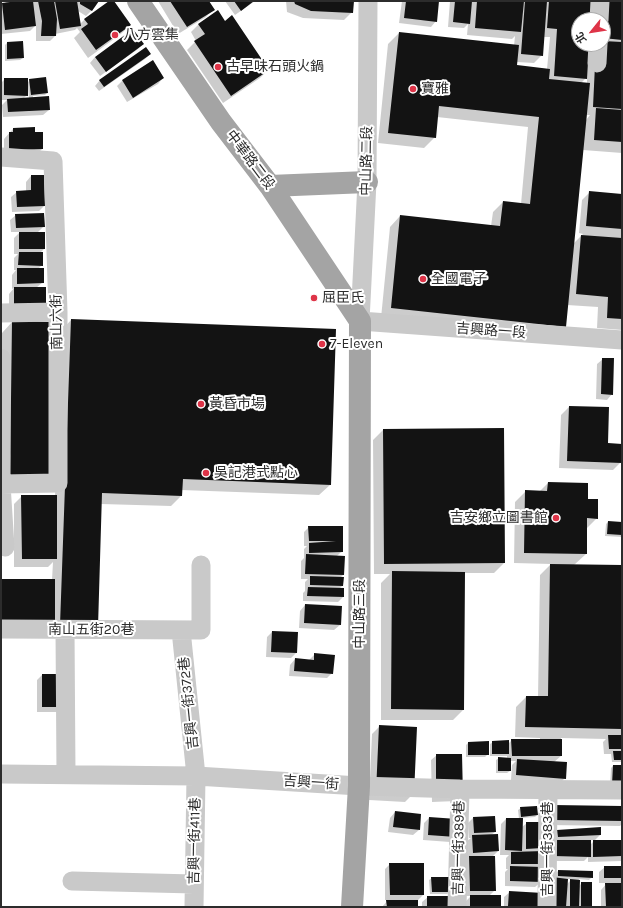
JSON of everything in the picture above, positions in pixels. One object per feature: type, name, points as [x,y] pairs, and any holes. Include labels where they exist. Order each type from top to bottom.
[{"type":"main road","name":"中華路二段","points":[[138,1],[221,122],[270,186],[360,321]]},
{"type":"main road","points":[[270,186],[367,182]]},
{"type":"main road","name":"中山路三段","points":[[352,907],[359,786],[360,321]]},
{"type":"street","name":"中山路二段","points":[[360,321],[367,182],[368,1]]},
{"type":"street","points":[[599,12],[600,1]]},
{"type":"street","points":[[597,63],[598,52]]},
{"type":"street","name":"南山六街","points":[[1,157],[53,161],[58,312],[58,483],[1,484]]},
{"type":"street","points":[[1,313],[58,312]]},
{"type":"street","name":"吉興路一段","points":[[360,321],[622,340]]},
{"type":"street","points":[[1,358],[1,484],[5,547]]},
{"type":"street","name":"南山五街20巷","points":[[1,629],[200,630],[201,565]]},
{"type":"street","points":[[65,630],[66,774]]},
{"type":"street","name":"吉興一街372巷","points":[[181,630],[196,776]]},
{"type":"street","name":"吉興一街","points":[[1,774],[196,776],[359,786],[460,789],[622,790]]},
{"type":"street","name":"吉興一街411巷","points":[[194,907],[196,776]]},
{"type":"street","name":"吉興一街389巷","points":[[457,907],[460,789]]},
{"type":"street","name":"吉興一街383巷","points":[[547,907],[548,790]]},
{"type":"street","points":[[72,881],[194,884]]},
{"type":"building","points":[[10,1],[33,1],[36,26],[5,30],[2,3]]},
{"type":"building","points":[[38,1],[54,1],[57,19],[56,36],[41,36],[42,21]]},
{"type":"building","points":[[55,1],[77,1],[81,26],[60,29]]},
{"type":"building","points":[[80,1],[99,1],[92,11],[80,4]]},
{"type":"building","points":[[109,1],[114,1],[131,25],[96,50],[81,29],[88,24],[84,19]]},
{"type":"building","points":[[170,1],[209,1],[215,10],[187,27]]},
{"type":"building","points":[[234,1],[254,1],[241,11]]},
{"type":"building","points":[[294,1],[354,1],[353,13],[311,11],[295,4]]},
{"type":"building","points":[[406,1],[439,1],[437,22],[404,18]]},
{"type":"building","points":[[455,1],[472,1],[470,24],[453,22]]},
{"type":"building","points":[[477,1],[524,1],[521,32],[475,28]]},
{"type":"building","points":[[525,1],[547,1],[543,56],[521,54]]},
{"type":"building","points":[[549,1],[593,1],[592,12],[571,12],[571,52],[589,52],[587,79],[554,76],[557,29],[547,28]]},
{"type":"building","points":[[604,1],[622,1],[622,40],[611,39],[611,12],[603,12]]},
{"type":"building","points":[[218,10],[225,21],[232,15],[269,70],[231,96],[194,41],[205,34],[198,24]]},
{"type":"building","points":[[133,29],[144,44],[106,72],[95,57]]},
{"type":"building","points":[[399,32],[519,45],[517,65],[550,69],[549,79],[590,83],[566,327],[391,308],[400,215],[500,226],[503,201],[530,204],[539,117],[439,106],[436,138],[388,133]]},
{"type":"building","points":[[23,41],[24,58],[7,59],[7,42]]},
{"type":"building","points":[[611,41],[622,42],[622,109],[593,107],[596,52],[611,52]]},
{"type":"building","points":[[146,47],[151,54],[104,87],[99,80]]},
{"type":"building","points":[[153,60],[164,78],[133,98],[122,80]]},
{"type":"building","points":[[46,77],[48,93],[31,95],[29,79]]},
{"type":"building","points":[[4,78],[28,78],[28,96],[4,95]]},
{"type":"building","points":[[49,96],[50,110],[8,112],[7,99]]},
{"type":"building","points":[[596,108],[622,110],[622,142],[594,140]]},
{"type":"building","points":[[35,127],[35,132],[43,132],[43,149],[9,150],[9,132],[13,132],[13,128]]},
{"type":"building","points":[[31,175],[44,175],[45,206],[17,207],[16,191],[31,190]]},
{"type":"building","points":[[589,191],[622,194],[622,229],[586,226]]},
{"type":"building","points":[[44,213],[45,227],[16,228],[15,214]]},
{"type":"building","points":[[19,232],[45,232],[45,249],[19,249]]},
{"type":"building","points":[[581,235],[622,238],[622,319],[607,318],[608,297],[576,294]]},
{"type":"building","points":[[19,252],[43,252],[43,266],[18,265]]},
{"type":"building","points":[[17,268],[44,268],[44,283],[17,284]]},
{"type":"building","points":[[14,287],[46,287],[46,306],[14,306]]},
{"type":"building","name":"黃昏市場","points":[[71,319],[336,329],[331,485],[183,479],[182,496],[102,493],[98,627],[60,625]]},
{"type":"building","points":[[12,321],[51,322],[50,476],[10,476]]},
{"type":"building","points":[[602,358],[614,358],[613,395],[601,394]]},
{"type":"building","points":[[569,406],[609,407],[608,443],[622,444],[622,463],[567,461]]},
{"type":"building","points":[[504,428],[505,563],[384,564],[383,429]]},
{"type":"building","name":"吉安鄉立圖書館","points":[[548,482],[588,483],[588,499],[598,499],[598,519],[587,518],[587,554],[524,553],[525,490],[547,491]]},
{"type":"building","points":[[21,495],[57,495],[57,559],[22,559]]},
{"type":"building","points":[[608,521],[622,522],[622,535],[607,534]]},
{"type":"building","points":[[308,526],[343,526],[343,552],[309,553],[309,543],[336,541],[309,541]]},
{"type":"building","points":[[306,554],[345,556],[344,575],[305,574]]},
{"type":"building","points":[[550,564],[622,565],[622,729],[525,727],[526,696],[548,696]]},
{"type":"building","points":[[392,571],[465,572],[464,710],[391,709]]},
{"type":"building","points":[[310,576],[344,577],[343,586],[310,585]]},
{"type":"building","points":[[1,579],[55,579],[55,623],[1,623]]},
{"type":"building","points":[[308,587],[344,588],[344,597],[307,596]]},
{"type":"building","points":[[305,604],[342,606],[341,625],[304,623]]},
{"type":"building","points":[[272,631],[298,632],[297,653],[271,652]]},
{"type":"building","points":[[314,653],[335,655],[333,674],[294,671],[295,658],[314,660]]},
{"type":"building","points":[[42,674],[63,674],[63,707],[42,707]]},
{"type":"building","points":[[379,725],[417,727],[414,794],[376,792]]},
{"type":"building","points":[[608,735],[622,735],[622,749],[609,749]]},
{"type":"building","points":[[511,739],[562,739],[562,756],[512,756]]},
{"type":"building","points":[[509,740],[509,754],[492,754],[492,741]]},
{"type":"building","points":[[489,741],[489,755],[468,755],[468,742]]},
{"type":"building","points":[[613,751],[622,751],[622,760],[614,760]]},
{"type":"building","points":[[436,754],[462,754],[463,797],[436,797]]},
{"type":"building","points":[[498,757],[511,758],[511,771],[498,771]]},
{"type":"building","points":[[517,759],[567,762],[566,779],[516,775]]},
{"type":"building","points":[[613,765],[622,765],[622,785],[612,785]]},
{"type":"building","points":[[553,805],[622,806],[622,821],[553,820]]},
{"type":"building","points":[[537,806],[538,815],[521,817],[520,807]]},
{"type":"building","points":[[395,811],[421,814],[420,830],[393,827]]},
{"type":"building","points":[[495,816],[496,832],[474,833],[473,817]]},
{"type":"building","points":[[429,817],[457,819],[456,837],[428,835]]},
{"type":"building","points":[[506,818],[523,818],[522,851],[505,850]]},
{"type":"building","points":[[526,822],[542,822],[542,848],[526,849]]},
{"type":"building","points":[[601,827],[601,835],[558,837],[557,830]]},
{"type":"building","points":[[498,834],[499,851],[473,853],[472,835]]},
{"type":"building","points":[[554,840],[591,840],[591,857],[554,856]]},
{"type":"building","points":[[593,840],[622,840],[622,856],[593,857]]},
{"type":"building","points":[[544,851],[544,864],[511,864],[511,852]]},
{"type":"building","points":[[469,856],[495,856],[496,891],[470,891]]},
{"type":"building","points":[[389,863],[424,863],[424,895],[390,895]]},
{"type":"building","points":[[510,866],[542,867],[542,882],[510,881]]},
{"type":"building","points":[[604,866],[622,866],[622,878],[604,878]]},
{"type":"building","points":[[558,870],[593,871],[593,878],[558,876]]},
{"type":"building","points":[[431,877],[450,877],[451,892],[432,892]]},
{"type":"building","points":[[552,877],[568,879],[566,907],[550,907]]},
{"type":"building","points":[[570,879],[580,880],[579,907],[570,907]]},
{"type":"building","points":[[581,882],[592,882],[592,907],[581,907]]},
{"type":"building","points":[[605,883],[622,883],[622,907],[606,907]]},
{"type":"building","points":[[509,891],[543,893],[542,907],[508,906]]},
{"type":"building","points":[[470,895],[501,895],[501,907],[470,907]]},
{"type":"building","points":[[427,896],[453,896],[453,907],[427,907]]},
{"type":"building","points":[[386,900],[418,900],[418,907],[387,907]]},
{"type":"place","name":"八方雲集","points":[[115,35]]},
{"type":"place","name":"古早味石頭火鍋","points":[[218,67]]},
{"type":"place","name":"寶雅","points":[[413,89]]},
{"type":"place","name":"全國電子","points":[[423,279]]},
{"type":"place","name":"屈臣氏","points":[[314,298]]},
{"type":"place","name":"7-Eleven","points":[[322,344]]},
{"type":"place","name":"黃昏市場","points":[[201,404]]},
{"type":"place","name":"吳記港式點心","points":[[206,473]]},
{"type":"place","name":"吉安鄉立圖書館","points":[[556,518]]}]
